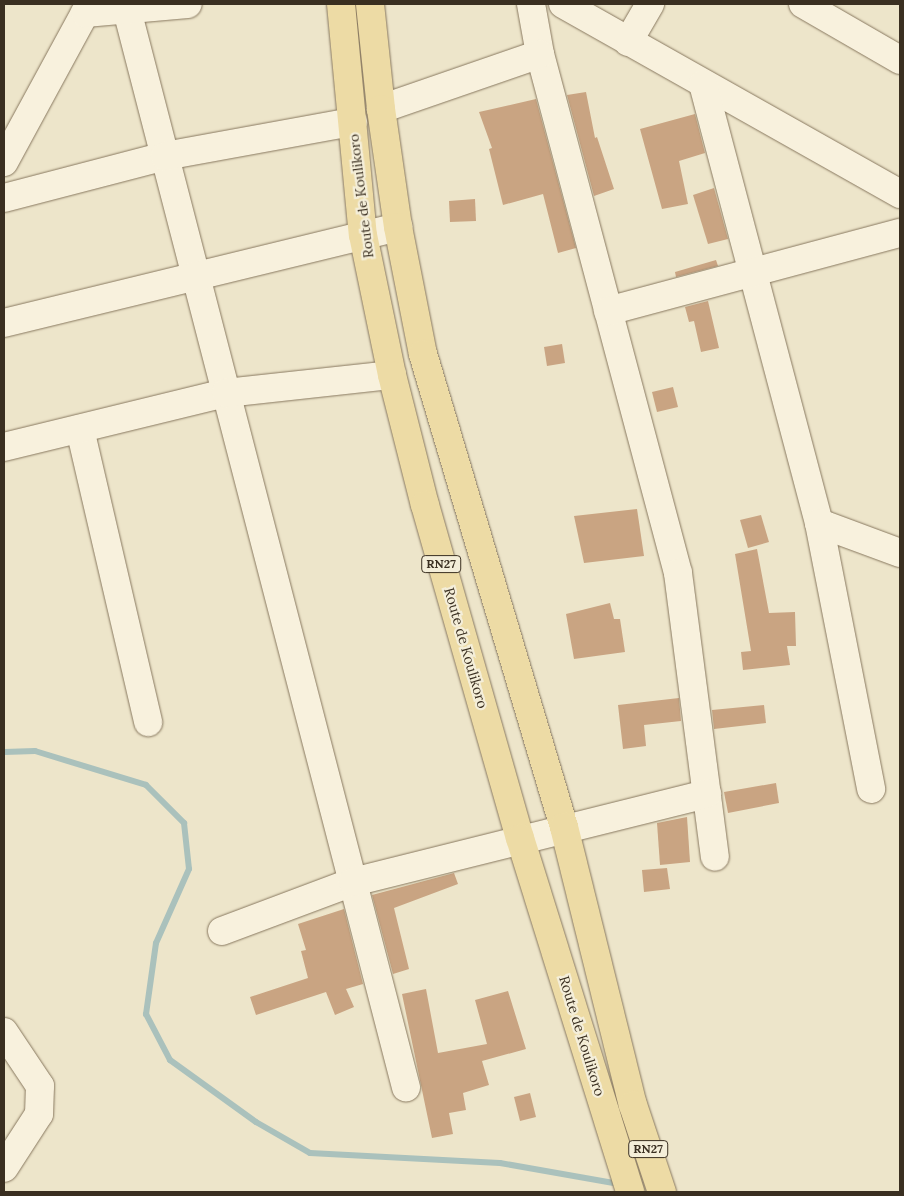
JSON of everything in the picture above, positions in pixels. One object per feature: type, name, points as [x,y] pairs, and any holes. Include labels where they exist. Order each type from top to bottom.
[{"type":"main road","name":"Route de Koulikoro","points":[[338,4],[353,122],[363,235],[392,375],[424,505],[520,838],[630,1192]]},
{"type":"main road","name":"RN27","points":[[370,4],[381,109],[398,226],[423,354],[564,826],[633,1105],[662,1192]]},
{"type":"street","points":[[4,162],[85,13],[188,4]]},
{"type":"street","points":[[531,4],[540,54],[678,573],[715,856]]},
{"type":"street","points":[[563,4],[900,194]]},
{"type":"street","points":[[628,42],[650,4]]},
{"type":"street","points":[[803,4],[900,60]]},
{"type":"street","points":[[127,10],[406,1086]]},
{"type":"street","points":[[381,109],[540,54]]},
{"type":"street","points":[[703,84],[819,523],[871,789]]},
{"type":"street","points":[[4,198],[165,156],[353,122]]},
{"type":"street","points":[[4,322],[398,226]]},
{"type":"street","points":[[608,311],[753,274],[900,233]]},
{"type":"street","points":[[4,447],[226,394],[392,375]]},
{"type":"street","points":[[80,429],[148,722]]},
{"type":"street","points":[[819,523],[900,553]]},
{"type":"street","points":[[222,931],[353,882],[564,826],[706,794]]},
{"type":"street","points":[[4,1032],[40,1086],[39,1114],[4,1168]]},
{"type":"building","points":[[586,92],[595,138],[597,137],[614,189],[594,196],[567,95]]},
{"type":"building","points":[[536,99],[576,248],[558,253],[543,194],[503,205],[489,149],[492,148],[479,112]]},
{"type":"building","points":[[695,114],[705,153],[679,161],[688,204],[662,209],[640,129]]},
{"type":"building","points":[[714,188],[728,239],[708,244],[693,195]]},
{"type":"building","points":[[475,199],[476,221],[450,222],[449,201]]},
{"type":"building","points":[[716,260],[718,266],[676,277],[675,272]]},
{"type":"building","points":[[708,301],[719,348],[701,352],[694,321],[689,322],[685,307]]},
{"type":"building","points":[[562,344],[565,363],[547,366],[544,347]]},
{"type":"building","points":[[673,387],[678,407],[657,412],[652,392]]},
{"type":"building","points":[[637,509],[644,556],[584,563],[574,516]]},
{"type":"building","points":[[761,515],[769,542],[748,548],[740,520]]},
{"type":"building","points":[[757,549],[769,613],[795,612],[796,646],[787,646],[790,665],[743,670],[741,652],[751,651],[735,554]]},
{"type":"building","points":[[610,603],[614,619],[620,619],[625,652],[574,659],[566,614]]},
{"type":"building","points":[[679,698],[681,721],[644,725],[646,746],[623,749],[618,705]]},
{"type":"building","points":[[764,705],[766,723],[714,729],[712,710]]},
{"type":"building","points":[[776,783],[779,803],[728,813],[724,792]]},
{"type":"building","points":[[687,817],[690,862],[660,865],[657,823]]},
{"type":"building","points":[[667,868],[670,889],[644,892],[642,870]]},
{"type":"building","points":[[454,873],[458,884],[394,908],[409,969],[393,974],[372,895]]},
{"type":"building","points":[[344,909],[363,984],[346,989],[354,1007],[335,1015],[326,992],[256,1015],[250,997],[308,978],[301,951],[306,950],[298,924]]},
{"type":"building","points":[[426,989],[438,1053],[487,1044],[475,1000],[508,991],[526,1049],[482,1061],[489,1085],[463,1093],[466,1110],[449,1113],[453,1134],[432,1138],[402,994]]},
{"type":"building","points":[[530,1093],[536,1117],[520,1121],[514,1097]]},
{"type":"waterway","points":[[4,752],[35,751],[146,785],[184,823],[189,869],[156,943],[146,1014],[170,1060],[256,1122],[310,1153],[500,1163],[619,1184]]}]
